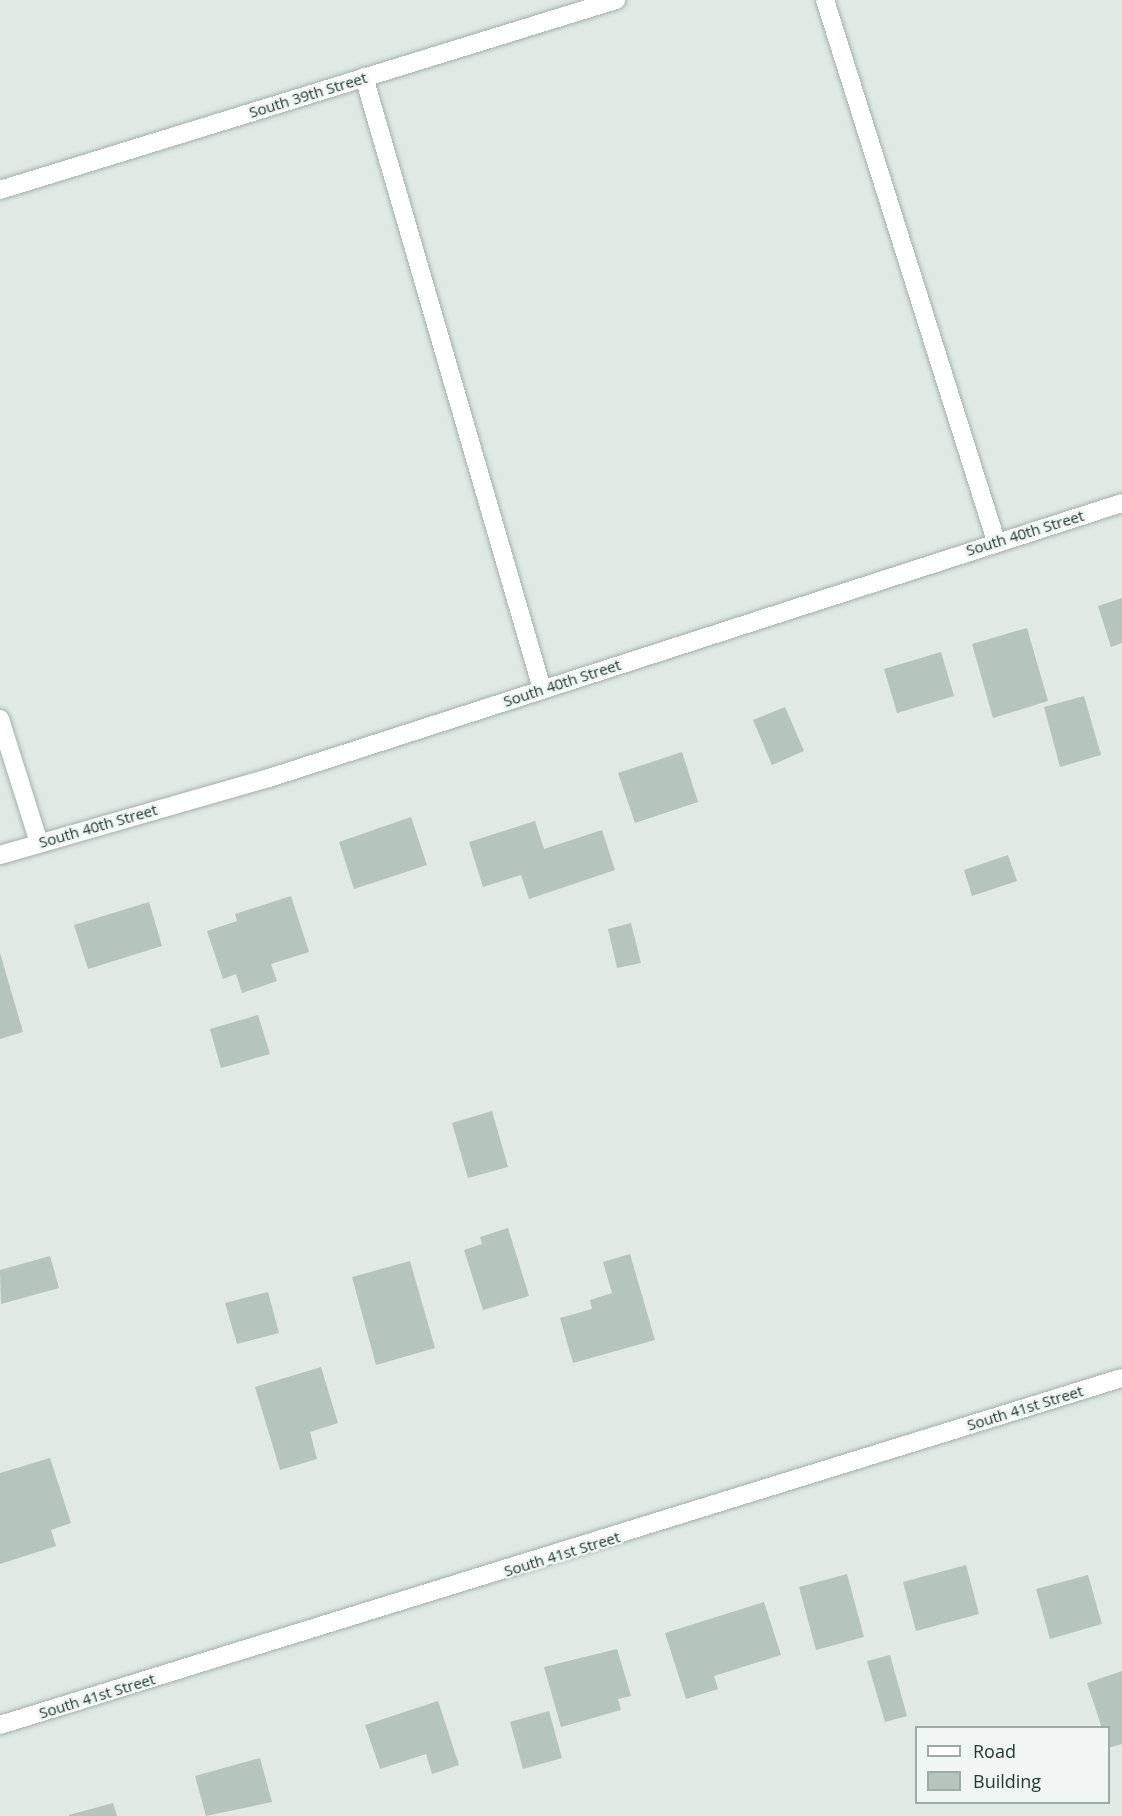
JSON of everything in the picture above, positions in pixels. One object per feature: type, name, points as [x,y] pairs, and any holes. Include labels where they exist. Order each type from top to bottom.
[{"type":"street","name":"South 39th Street","points":[[0,190],[616,0]]},
{"type":"street","points":[[825,0],[996,541]]},
{"type":"street","points":[[364,77],[542,689]]},
{"type":"street","name":"South 40th Street","points":[[0,855],[269,778],[996,541],[1122,503]]},
{"type":"street","points":[[0,719],[39,843]]},
{"type":"street","name":"South 41st Street","points":[[0,1725],[1122,1378]]},
{"type":"building","points":[[1122,598],[1122,643],[1111,647],[1098,606]]},
{"type":"building","points":[[1027,628],[1048,701],[993,718],[972,644]]},
{"type":"building","points":[[941,652],[954,696],[897,713],[884,669]]},
{"type":"building","points":[[1084,696],[1101,755],[1060,767],[1044,707]]},
{"type":"building","points":[[785,707],[804,751],[772,765],[753,720]]},
{"type":"building","points":[[682,752],[698,802],[635,823],[618,773]]},
{"type":"building","points":[[411,817],[427,865],[354,889],[339,842]]},
{"type":"building","points":[[535,821],[544,849],[602,830],[615,870],[529,899],[521,875],[483,887],[469,842]]},
{"type":"building","points":[[1008,855],[1017,881],[972,896],[964,870]]},
{"type":"building","points":[[291,896],[309,952],[271,964],[277,981],[242,993],[236,974],[223,979],[207,931],[237,921],[235,914]]},
{"type":"building","points":[[149,902],[162,946],[88,969],[74,925]]},
{"type":"building","points":[[631,923],[641,963],[617,968],[608,929]]},
{"type":"building","points":[[0,953],[23,1032],[0,1039]]},
{"type":"building","points":[[258,1015],[270,1054],[221,1068],[210,1029]]},
{"type":"building","points":[[492,1111],[508,1167],[468,1178],[452,1123]]},
{"type":"building","points":[[508,1228],[529,1296],[483,1310],[464,1250],[482,1244],[480,1237]]},
{"type":"building","points":[[630,1254],[655,1340],[573,1363],[560,1318],[592,1309],[590,1300],[612,1293],[603,1262]]},
{"type":"building","points":[[50,1256],[59,1288],[1,1304],[0,1270]]},
{"type":"building","points":[[410,1261],[435,1348],[376,1365],[352,1277]]},
{"type":"building","points":[[268,1292],[279,1333],[237,1344],[225,1303]]},
{"type":"building","points":[[321,1367],[338,1423],[310,1432],[317,1459],[280,1470],[255,1387]]},
{"type":"building","points":[[50,1458],[71,1523],[51,1530],[56,1546],[0,1564],[0,1473]]},
{"type":"building","points":[[966,1565],[979,1614],[916,1631],[903,1582]]},
{"type":"building","points":[[847,1574],[864,1637],[816,1650],[799,1587]]},
{"type":"building","points":[[1088,1575],[1102,1624],[1050,1639],[1036,1589]]},
{"type":"building","points":[[764,1602],[781,1655],[714,1676],[718,1689],[686,1699],[665,1633]]},
{"type":"building","points":[[617,1649],[631,1696],[618,1699],[621,1710],[561,1727],[544,1667]]},
{"type":"building","points":[[890,1655],[907,1716],[885,1722],[867,1661]]},
{"type":"building","points":[[1122,1671],[1122,1744],[1110,1747],[1110,1726],[1101,1726],[1087,1683]]},
{"type":"building","points":[[438,1701],[459,1765],[432,1774],[426,1754],[380,1769],[365,1725]]},
{"type":"building","points":[[549,1711],[562,1758],[523,1769],[510,1722]]},
{"type":"building","points":[[260,1758],[272,1802],[206,1816],[195,1776]]},
{"type":"building","points":[[113,1803],[117,1816],[69,1816],[69,1815]]}]
